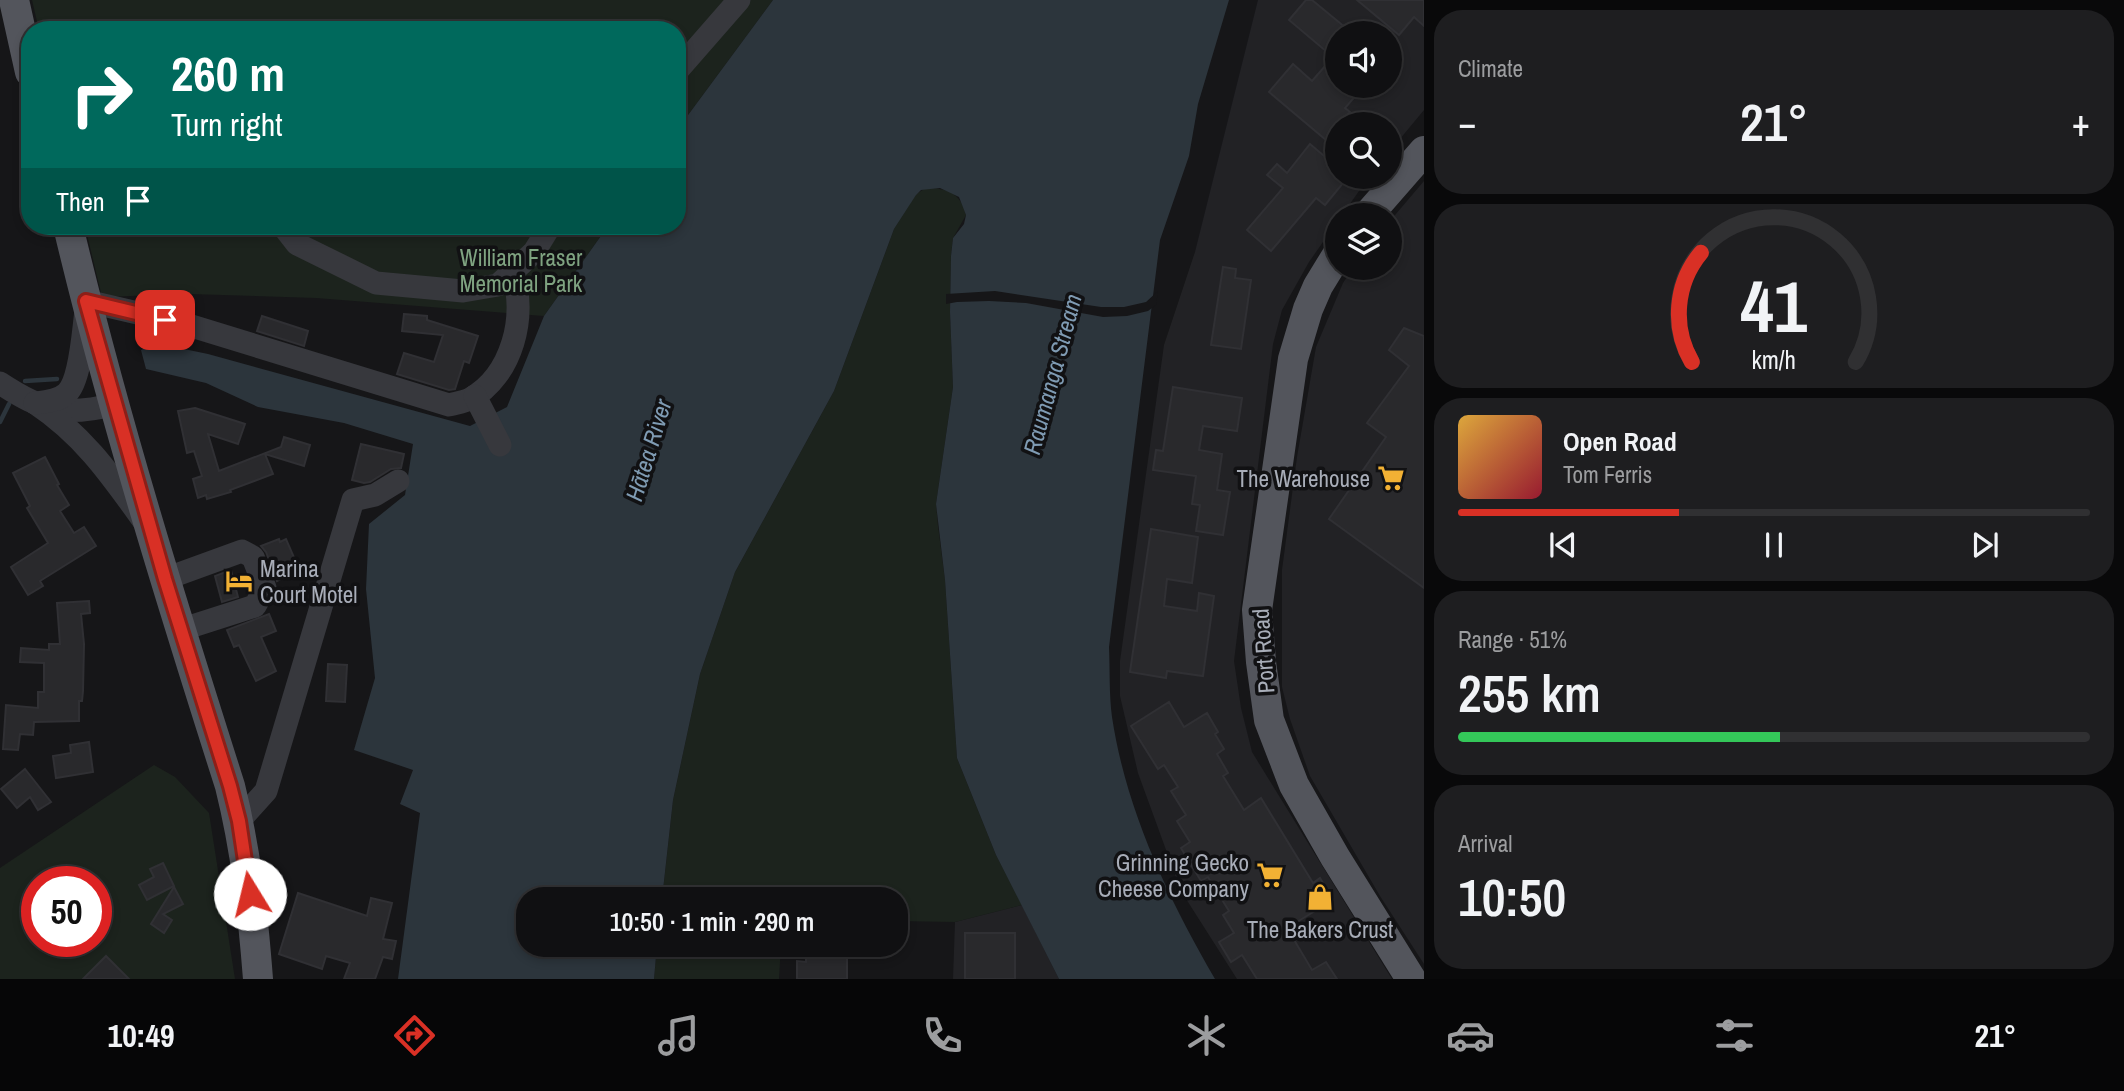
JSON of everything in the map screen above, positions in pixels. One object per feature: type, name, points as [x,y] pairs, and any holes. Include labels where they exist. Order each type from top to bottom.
[{"type":"main road","points":[[14,0],[21,32]]},
{"type":"main road","points":[[1378,203],[1424,150]]},
{"type":"main road","points":[[70,235],[165,579],[239,821],[253,917],[258,979]]},
{"type":"main road","name":"Port Road","points":[[1325,275],[1308,309],[1293,359],[1257,610],[1261,662],[1269,720],[1294,785],[1411,979]]},
{"type":"street","points":[[686,61],[740,0]]},
{"type":"street","points":[[290,235],[297,244],[376,282],[463,291],[498,285],[534,252],[544,235]]},
{"type":"street","points":[[34,403],[59,397],[66,393],[73,382],[87,303],[185,324],[449,405],[468,401],[483,391],[512,346],[519,310],[512,272]]},
{"type":"street","points":[[0,383],[56,418],[79,437],[153,534]]},
{"type":"street","points":[[475,396],[499,444]]},
{"type":"street","points":[[34,403],[51,409],[75,412],[116,404]]},
{"type":"street","points":[[239,821],[266,791],[353,500],[374,495],[398,481]]},
{"type":"street","points":[[165,579],[242,551],[253,558],[265,588],[255,606],[180,629]]},
{"type":"shaded area","points":[[1258,0],[1424,0],[1424,110],[1402,137],[1402,112],[1325,112],[1325,189],[1360,189],[1351,203],[1325,203],[1325,239],[1282,310],[1273,344],[1234,661],[1241,708],[1252,752],[1392,979],[1237,979],[1181,891],[1138,773],[1120,696],[1120,661],[1164,345],[1195,252]]},
{"type":"shaded area","points":[[1424,181],[1424,964],[1380,896],[1310,776],[1282,687],[1282,570],[1297,457],[1316,347],[1345,280],[1402,280],[1402,207]]},
{"type":"shaded area","points":[[1022,905],[1059,979],[953,979],[955,922]]},
{"type":"green space","points":[[32,0],[773,0],[686,118],[686,21],[37,21]]},
{"type":"green space","points":[[926,188],[952,193],[961,202],[966,215],[953,238],[951,256],[953,387],[936,504],[945,580],[957,758],[996,855],[1022,905],[955,922],[908,921],[908,887],[663,887],[673,800],[700,674],[735,572],[834,391],[894,229],[916,194]]},
{"type":"green space","name":"William Fraser Memorial Park","points":[[87,235],[602,235],[544,316],[316,298],[189,294],[102,297]]},
{"type":"green space","points":[[154,765],[175,777],[209,813],[235,979],[0,979],[0,868]]},
{"type":"green space","points":[[656,957],[780,957],[779,979],[654,979]]},
{"type":"water","points":[[773,0],[1229,0],[1198,104],[1189,156],[1160,240],[1109,647],[1112,717],[1127,786],[1165,885],[1215,979],[1059,979],[996,855],[957,758],[945,580],[936,504],[953,387],[951,256],[953,238],[964,224],[966,215],[959,197],[940,188],[921,190],[894,229],[834,391],[735,572],[700,674],[673,800],[663,887],[516,887],[516,957],[656,957],[654,979],[398,979],[420,813],[400,804],[413,770],[354,750],[375,678],[366,589],[369,524],[405,495],[413,444],[344,423],[258,407],[206,383],[146,369],[141,350],[155,343],[208,354],[470,426],[507,407],[544,316],[602,235],[686,235],[686,118]]},
{"type":"pier","points":[[995,291],[1101,307],[1124,307],[1146,302],[1158,291],[1156,305],[1148,311],[1127,316],[1103,317],[1026,303],[989,301],[946,304],[946,294]]},
{"type":"building","points":[[1306,0],[1312,0],[1337,21],[1325,21],[1325,50],[1289,20]]},
{"type":"building","points":[[1357,0],[1424,0],[1424,26],[1414,17],[1402,31],[1402,21],[1382,21]]},
{"type":"building","points":[[1293,64],[1312,81],[1325,66],[1325,98],[1354,98],[1345,108],[1350,112],[1325,112],[1325,139],[1269,92]]},
{"type":"building","points":[[1310,144],[1325,157],[1325,189],[1338,189],[1325,205],[1316,198],[1271,251],[1247,230],[1283,188],[1267,175],[1277,164],[1287,173]]},
{"type":"building","points":[[1223,267],[1236,269],[1235,278],[1251,280],[1241,349],[1211,345]]},
{"type":"building","points":[[404,314],[427,316],[427,320],[478,336],[469,363],[464,361],[455,389],[449,390],[397,374],[404,353],[434,362],[443,335],[402,331]]},
{"type":"building","points":[[262,316],[308,331],[304,346],[257,331]]},
{"type":"building","name":"The Warehouse","points":[[1404,328],[1424,336],[1424,588],[1329,519],[1386,437],[1367,423],[1409,366],[1389,350]]},
{"type":"building","points":[[1173,387],[1242,398],[1237,431],[1203,426],[1199,450],[1222,454],[1217,490],[1230,492],[1223,535],[1196,531],[1200,505],[1192,504],[1196,476],[1153,470],[1156,450],[1163,451]]},
{"type":"building","points":[[195,408],[245,424],[238,444],[208,434],[219,471],[281,447],[284,437],[310,445],[304,466],[265,454],[273,474],[230,490],[231,492],[207,499],[206,495],[198,498],[193,479],[202,476],[194,451],[187,453],[178,411]]},
{"type":"building","points":[[361,444],[404,454],[401,468],[391,469],[370,482],[352,480]]},
{"type":"building","points":[[45,457],[69,505],[60,511],[74,533],[84,527],[96,546],[40,581],[43,586],[28,595],[11,567],[48,543],[27,508],[30,506],[13,473]]},
{"type":"building","points":[[1151,529],[1198,537],[1192,583],[1167,579],[1164,606],[1197,611],[1199,593],[1214,596],[1203,676],[1167,671],[1166,678],[1130,672]]},
{"type":"building","points":[[279,539],[280,542],[286,539],[299,569],[277,581],[261,546]]},
{"type":"building","points":[[231,570],[238,597],[222,602],[215,576]]},
{"type":"building","points":[[89,601],[90,613],[81,614],[84,644],[79,721],[34,722],[33,735],[20,734],[18,750],[3,749],[6,705],[38,708],[38,692],[44,692],[44,663],[20,662],[21,648],[49,650],[49,644],[60,644],[57,603]]},
{"type":"building","points":[[269,614],[276,631],[261,637],[276,671],[256,681],[239,645],[234,647],[227,630]]},
{"type":"building","points":[[328,664],[347,665],[345,702],[326,701]]},
{"type":"building","points":[[1169,702],[1184,727],[1207,713],[1224,749],[1217,754],[1228,773],[1223,776],[1244,810],[1261,798],[1313,883],[1320,878],[1333,900],[1287,928],[1312,970],[1326,962],[1337,979],[1257,979],[1242,955],[1231,962],[1219,942],[1234,933],[1223,915],[1229,911],[1208,877],[1201,881],[1181,848],[1190,842],[1177,821],[1186,815],[1171,791],[1178,787],[1164,765],[1158,769],[1131,726]]},
{"type":"building","points":[[89,742],[93,772],[56,778],[53,756],[71,753],[70,745]]},
{"type":"building","points":[[25,769],[51,802],[38,810],[30,797],[17,808],[1,789]]},
{"type":"building","points":[[163,863],[174,886],[147,900],[139,885],[154,877],[150,869]]},
{"type":"building","points":[[174,887],[183,904],[163,914],[172,920],[164,933],[151,924]]},
{"type":"building","points":[[298,893],[367,916],[371,898],[392,903],[383,939],[396,941],[392,959],[383,957],[375,979],[344,979],[350,963],[326,956],[322,969],[279,954]]},
{"type":"building","points":[[965,933],[1015,933],[1015,979],[965,979]]},
{"type":"building","points":[[107,957],[129,979],[83,979]]},
{"type":"building","points":[[806,957],[847,957],[847,979],[797,979],[797,961],[806,962]]},
{"type":"waterway","points":[[25,381],[57,379]]},
{"type":"waterway","points":[[0,422],[9,404]]},
{"type":"place","name":"The Warehouse","points":[[1391,478]]},
{"type":"place","name":"Marina Court Motel","points":[[239,581]]},
{"type":"place","name":"Grinning Gecko Cheese Company","points":[[1270,875]]},
{"type":"place","name":"The Bakers Crust","points":[[1320,897]]},
{"type":"route","points":[[165,320],[86,301],[165,579],[230,786],[239,821],[250,894]]},
{"type":"water label","name":"Raumanga Stream","points":[[1052,374]]},
{"type":"water label","name":"Hātea River","points":[[648,450]]}]
